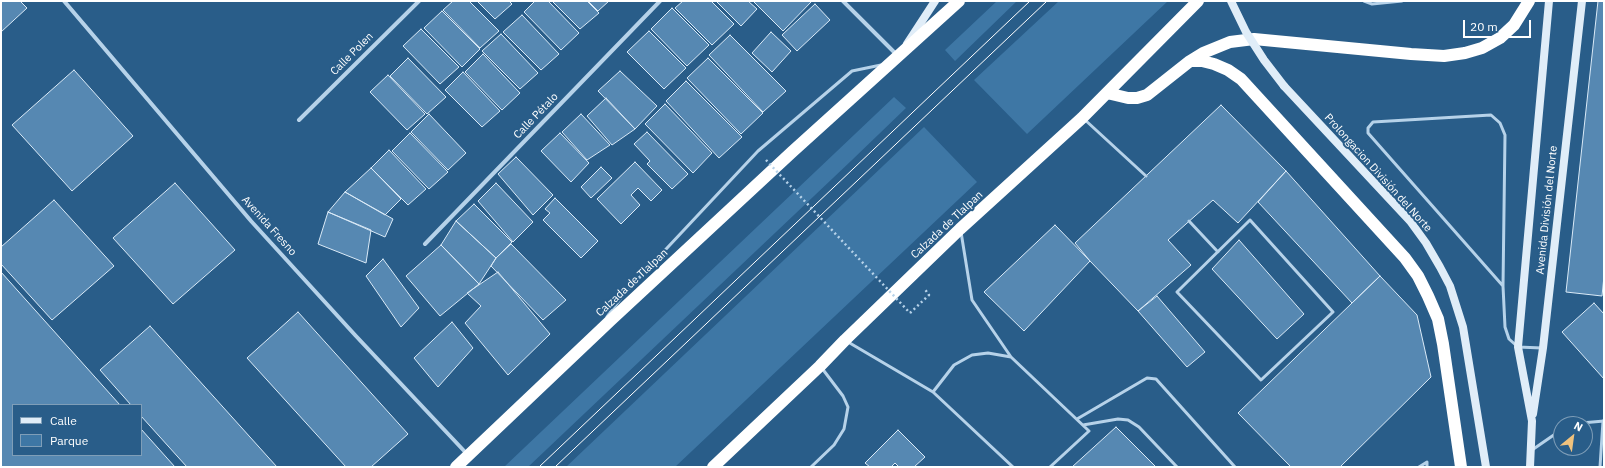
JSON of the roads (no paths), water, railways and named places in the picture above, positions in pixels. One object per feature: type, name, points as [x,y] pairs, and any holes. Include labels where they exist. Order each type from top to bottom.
[{"type":"highway","name":"Calzada de Tlalpan","points":[[456,467],[590,339],[792,152],[959,1]]},
{"type":"highway","name":"Calzada de Tlalpan","points":[[713,467],[820,366],[960,229],[1082,118],[1198,1]]},
{"type":"highway","points":[[1107,93],[1128,98],[1137,98],[1147,95],[1190,61],[1203,53],[1221,45],[1240,40],[1254,39],[1444,56],[1465,53],[1482,48],[1500,38],[1514,25],[1529,1]]},
{"type":"highway","points":[[1190,61],[1202,61],[1214,64],[1228,70],[1241,79],[1405,258],[1418,276],[1438,319],[1461,467]]},
{"type":"main road","name":"Calzada de Tlalpan","points":[[895,60],[935,1]]},
{"type":"main road","name":"Prolongacion División del Norte","points":[[1231,1],[1246,32],[1264,60],[1284,86],[1410,221],[1426,243],[1440,267],[1457,307],[1463,328],[1486,467]]},
{"type":"main road","name":"Avenida División del Norte","points":[[1532,421],[1518,347],[1549,1]]},
{"type":"main road","name":"Avenida División del Norte","points":[[1530,467],[1532,421],[1543,348],[1582,1]]},
{"type":"street","name":"Avenida Fresno","points":[[64,1],[251,221],[355,335],[468,455]]},
{"type":"street","name":"Calle Polen","points":[[299,120],[418,1]]},
{"type":"street","name":"Calle Pétalo","points":[[425,244],[660,1]]},
{"type":"street","points":[[843,1],[895,60]]},
{"type":"lane","points":[[1364,1],[1372,4],[1402,1]]},
{"type":"lane","points":[[590,339],[623,295],[758,151],[852,70],[895,60]]},
{"type":"lane","points":[[1503,286],[1368,133],[1368,128],[1373,122],[1491,116],[1500,122],[1505,135],[1503,286],[1505,327],[1509,339],[1518,347],[1543,348]]},
{"type":"lane","points":[[1082,118],[1146,176]]},
{"type":"lane","points":[[1250,220],[1333,312],[1261,380],[1178,292],[1218,252],[1250,220]]},
{"type":"lane","points":[[1189,221],[1218,252]]},
{"type":"lane","points":[[960,229],[972,300],[1011,357],[1089,431],[1050,467]]},
{"type":"lane","points":[[845,340],[933,392],[1012,467]]},
{"type":"lane","points":[[933,392],[954,365],[972,355],[988,353],[1011,357]]},
{"type":"lane","points":[[811,467],[834,445],[844,429],[848,407],[843,396],[820,366]]},
{"type":"lane","points":[[1077,419],[1147,378],[1156,379],[1236,467]]},
{"type":"lane","points":[[1083,425],[1118,418],[1128,420],[1139,427],[1177,467]]},
{"type":"lane","points":[[1593,422],[1604,421],[1600,467]]},
{"type":"lane","points":[[1531,451],[1553,436]]},
{"type":"lane","points":[[1419,467],[1426,462],[1427,467]]},
{"type":"tram line","points":[[539,467],[1030,1]]},
{"type":"tram line","points":[[555,467],[1047,1]]}]
